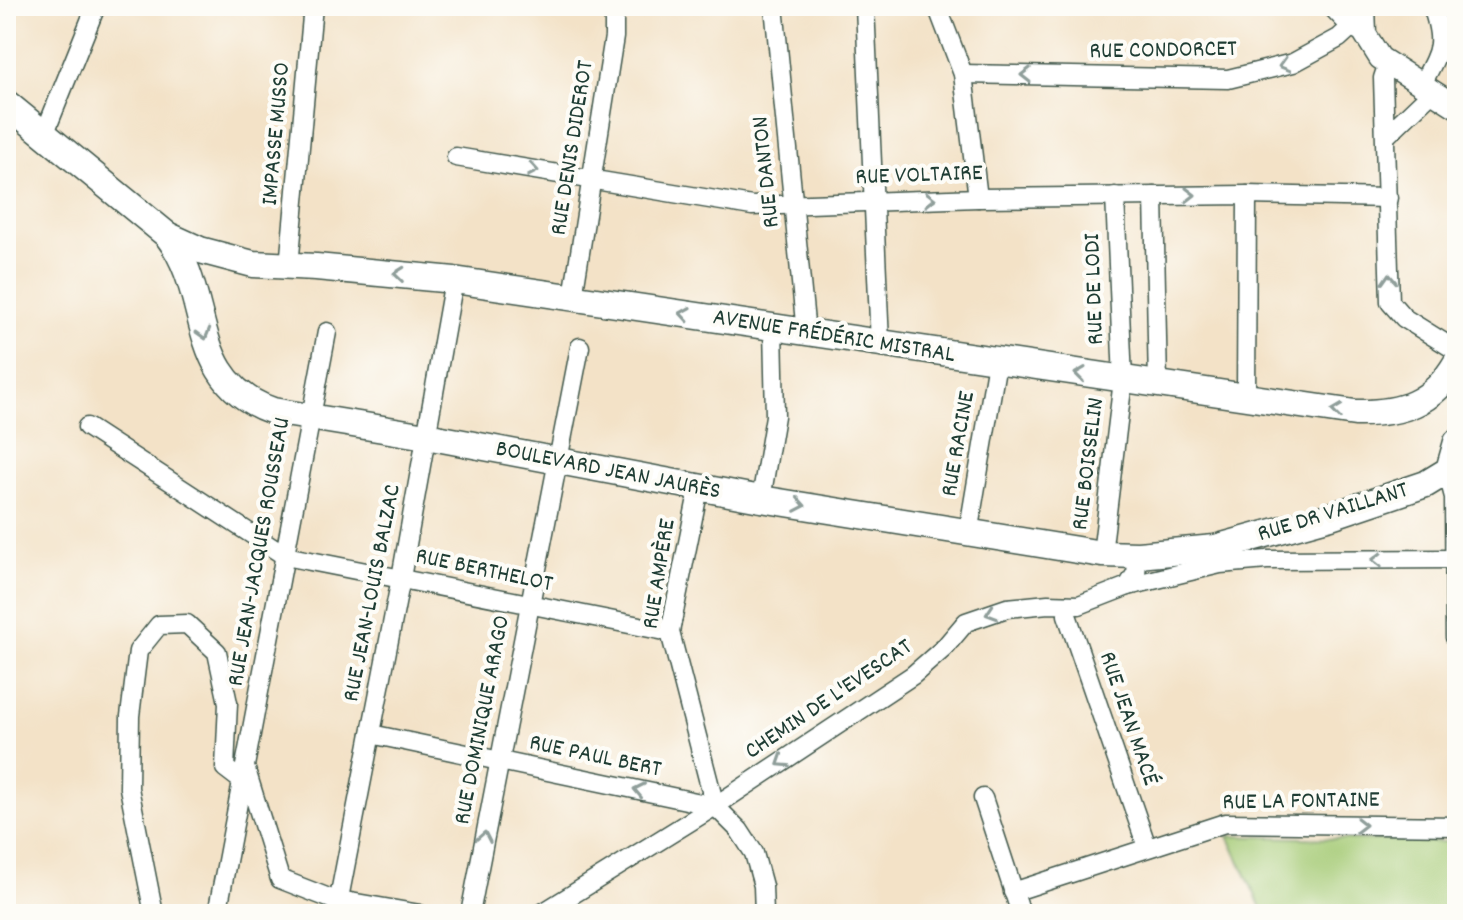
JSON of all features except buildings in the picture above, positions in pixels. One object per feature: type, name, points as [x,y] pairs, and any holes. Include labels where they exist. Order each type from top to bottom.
[{"type":"main road","points":[[6,103],[167,235]]},
{"type":"main road","name":"AVENUE FRÉDÉRIC MISTRAL","points":[[167,235],[208,253],[253,264]]},
{"type":"main road","name":"BOULEVARD JEAN JAURÈS","points":[[167,235],[177,248],[190,282],[208,350],[228,384],[253,404],[310,418],[426,436],[761,499],[1151,562],[1215,548]]},
{"type":"main road","name":"AVENUE FRÉDÉRIC MISTRAL","points":[[190,282],[196,271],[202,268],[253,264],[454,280],[1355,413],[1398,411],[1414,405],[1442,383],[1457,363]]},
{"type":"main road","points":[[1449,470],[1457,442]]},
{"type":"main road","name":"RUE DR VAILLANT","points":[[1215,548],[1331,516],[1426,484],[1449,470]]},
{"type":"street","points":[[44,135],[96,6]]},
{"type":"street","name":"IMPASSE MUSSO","points":[[289,266],[313,6]]},
{"type":"street","name":"RUE DENIS DIDEROT","points":[[573,297],[614,37],[614,6]]},
{"type":"street","name":"RUE DANTON","points":[[774,6],[806,333]]},
{"type":"street","points":[[865,6],[880,343]]},
{"type":"street","points":[[937,6],[963,74],[978,198]]},
{"type":"street","points":[[1331,6],[1388,63],[1457,107]]},
{"type":"street","points":[[1358,30],[1364,6]]},
{"type":"street","points":[[1387,135],[1427,88],[1440,49],[1440,29],[1432,6]]},
{"type":"street","name":"RUE CONDORCET","points":[[963,74],[1228,79],[1293,63],[1358,30]]},
{"type":"street","points":[[1388,63],[1383,78],[1390,302],[1404,318],[1457,351]]},
{"type":"street","name":"RUE VOLTAIRE","points":[[456,157],[752,206],[1115,196],[1388,198]]},
{"type":"street","points":[[1246,399],[1247,195]]},
{"type":"street","name":"RUE DE LODI","points":[[1115,196],[1123,380]]},
{"type":"street","points":[[1154,196],[1158,385]]},
{"type":"street","name":"RUE JEAN-LOUIS BALZAC","points":[[338,905],[454,280]]},
{"type":"street","points":[[761,499],[775,416],[773,328]]},
{"type":"street","name":"RUE JEAN-JACQUES ROUSSEAU","points":[[217,914],[327,332]]},
{"type":"street","name":"RUE DOMINIQUE ARAGO","points":[[470,914],[580,347]]},
{"type":"street","name":"RUE RACINE","points":[[968,534],[997,362]]},
{"type":"street","name":"RUE BOISSELIN","points":[[1102,554],[1123,380]]},
{"type":"street","name":"RUE BERTHELOT","points":[[87,427],[285,556],[670,632]]},
{"type":"street","points":[[1449,470],[1456,497],[1457,637]]},
{"type":"street","name":"RUE AMPÈRE","points":[[699,488],[670,632],[715,806]]},
{"type":"street","name":"BOULEVARD JEAN JAURÈS","points":[[1128,586],[1151,562],[1220,564],[1267,560],[1456,559]]},
{"type":"street","points":[[1128,586],[1136,573],[1151,562]]},
{"type":"street","name":"CHEMIN DE L'EVESCAT","points":[[541,914],[715,806],[913,675],[944,648],[966,622],[1007,608],[1079,605],[1128,586]]},
{"type":"street","name":"RUE JEAN MACÉ","points":[[1068,606],[1067,615],[1147,847]]},
{"type":"street","name":"RUE JEAN-JACQUES ROUSSEAU","points":[[154,914],[129,788],[130,716],[138,651],[159,625],[187,624],[217,652],[228,703],[225,768],[244,774]]},
{"type":"street","name":"RUE PAUL BERT","points":[[371,734],[715,806]]},
{"type":"street","points":[[244,774],[280,879],[338,905],[420,914]]},
{"type":"street","points":[[983,798],[1021,914]]},
{"type":"street","points":[[715,806],[739,830],[754,853],[763,886],[764,914]]},
{"type":"street","name":"RUE LA FONTAINE","points":[[1013,892],[1225,823],[1457,826]]},
{"type":"green space","points":[[1228,836],[1449,842],[1450,914],[1264,914]]}]
